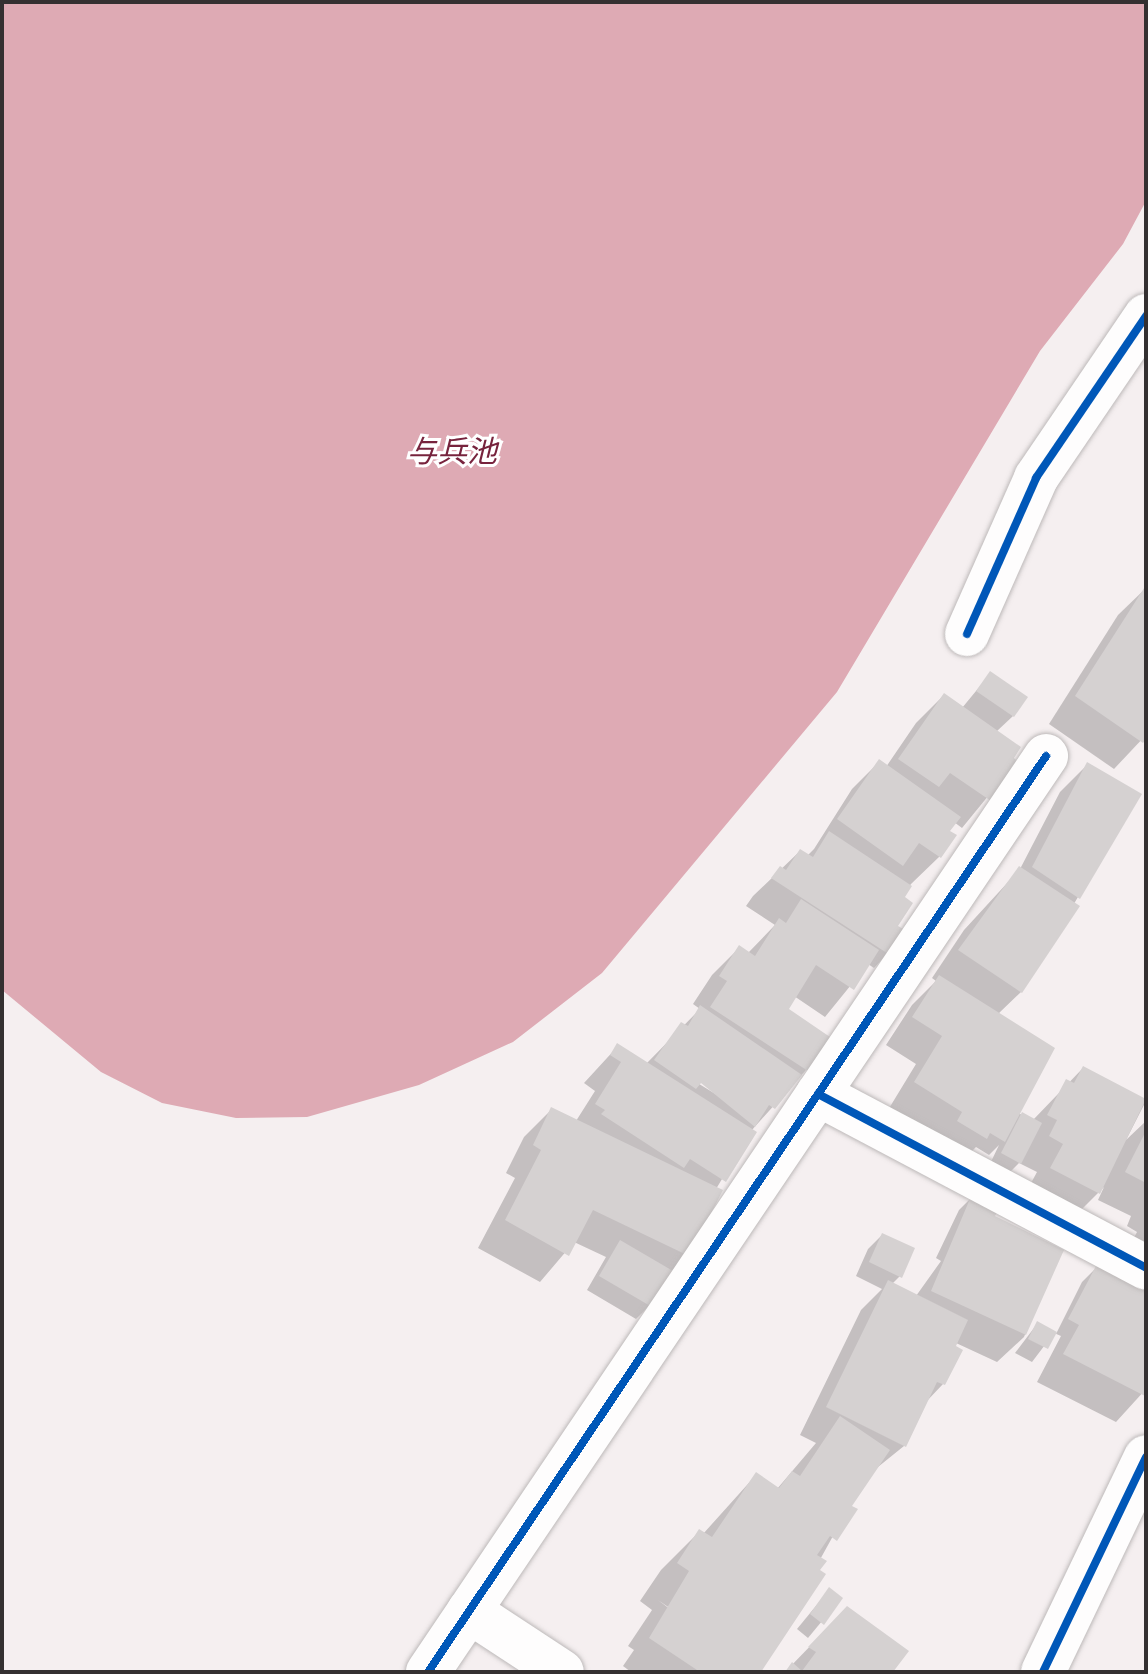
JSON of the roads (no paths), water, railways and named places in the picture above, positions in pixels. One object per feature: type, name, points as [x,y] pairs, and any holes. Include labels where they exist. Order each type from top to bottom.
[{"type":"street","points":[[967,634],[1036,478],[1146,316]]},
{"type":"street","points":[[428,1672],[1046,756]]},
{"type":"street","points":[[818,1094],[1146,1268]]},
{"type":"street","points":[[1043,1672],[1146,1457]]},
{"type":"street","points":[[469,1611],[562,1672]]},
{"type":"water","name":"与兵池","points":[[2,2],[1146,2],[1146,201],[1123,244],[1040,351],[837,692],[602,973],[513,1042],[419,1085],[307,1117],[236,1118],[162,1103],[101,1072],[2,990]]}]
